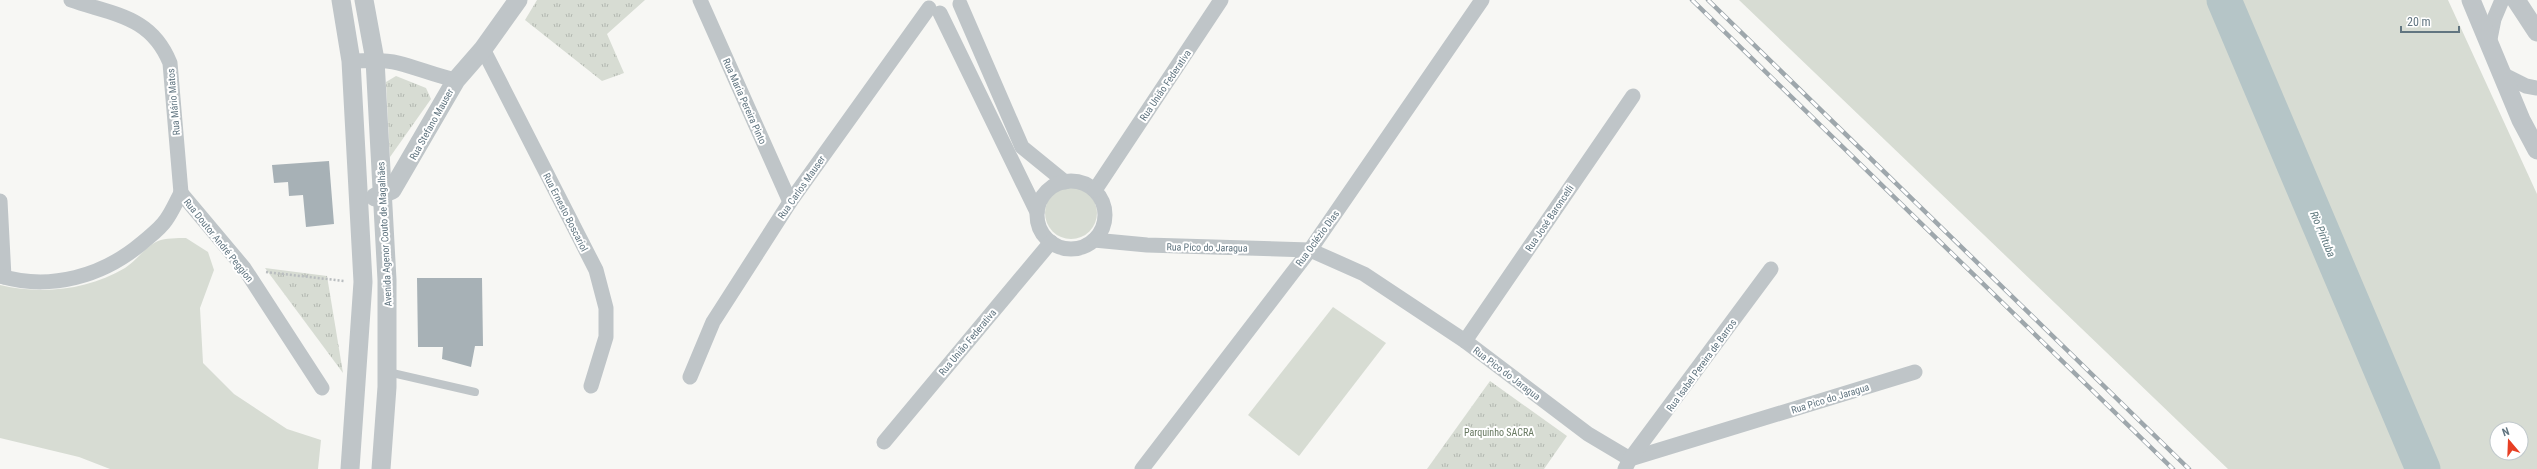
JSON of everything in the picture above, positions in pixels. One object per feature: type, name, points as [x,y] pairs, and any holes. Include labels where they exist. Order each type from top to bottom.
[{"type":"street","name":"Rua Mário Matos","points":[[71,0],[140,24],[163,45],[170,63],[181,193]]},
{"type":"street","points":[[341,0],[351,61],[360,200],[363,282],[350,469]]},
{"type":"street","name":"Avenida Agenor Couto de Magalhães","points":[[364,0],[375,60],[385,227],[388,380],[381,469]]},
{"type":"street","name":"Rua Stefano Mauser","points":[[383,195],[392,190],[406,169],[456,80],[483,48],[518,0]]},
{"type":"street","name":"Rua Maria Pereira Pinto","points":[[700,0],[790,202]]},
{"type":"street","name":"Rua União Federativa","points":[[1095,190],[1221,0]]},
{"type":"street","name":"Rua Oclézio Dias","points":[[1142,469],[1310,250],[1482,0]]},
{"type":"street","points":[[2471,0],[2489,44],[2504,75],[2521,120],[2537,150]]},
{"type":"street","points":[[2489,44],[2494,18],[2502,0]]},
{"type":"street","points":[[2516,0],[2537,32]]},
{"type":"street","points":[[931,7],[954,9],[961,2],[1022,147],[1065,182]]},
{"type":"street","points":[[931,7],[1037,212]]},
{"type":"street","name":"Rua Carlos Mauser","points":[[690,377],[713,322],[790,202],[931,7]]},
{"type":"street","name":"Rua Ernesto Boscariol","points":[[483,48],[596,270],[606,308],[606,337],[590,386]]},
{"type":"street","name":"Rua Stefano Mauser","points":[[351,61],[375,60],[398,63],[430,75],[456,80]]},
{"type":"street","points":[[2504,75],[2526,86],[2537,88]]},
{"type":"street","name":"Rua José Baroncelli","points":[[1465,341],[1633,96]]},
{"type":"street","name":"Rua Stefano Mauser","points":[[385,227],[396,206],[406,169]]},
{"type":"street","points":[[1065,182],[1086,184],[1095,190],[1101,199],[1105,210],[1101,231],[1094,240],[1084,246],[1073,249],[1061,247],[1051,242],[1043,234],[1038,224],[1037,212],[1040,202],[1046,192],[1065,182]]},
{"type":"street","name":"Rua Doutor André Peggion","points":[[2,277],[40,281],[72,280],[96,272],[120,260],[152,234],[166,220],[181,193],[244,268],[322,388]]},
{"type":"street","points":[[360,200],[383,195]]},
{"type":"street","points":[[0,201],[2,277]]},
{"type":"street","name":"Rua Pico do Jaragua","points":[[1094,240],[1147,245],[1310,250],[1364,274],[1465,341],[1628,464],[1915,372]]},
{"type":"street","name":"Rua União Federativa","points":[[884,442],[1051,242]]},
{"type":"street","name":"Rua Isabel Pereira de Barros","points":[[1628,464],[1771,269]]},
{"type":"lane","points":[[388,380],[475,392]]},
{"type":"path","points":[[244,268],[363,282]]},
{"type":"green space","points":[[537,0],[645,0],[607,34],[624,73],[602,81],[525,20]]},
{"type":"green space","points":[[1739,0],[2448,0],[2537,194],[2537,469],[2228,469]]},
{"type":"green space","points":[[396,76],[426,88],[431,99],[390,157],[386,82]]},
{"type":"green space","points":[[1071,187],[1085,191],[1093,199],[1097,213],[1093,227],[1085,235],[1071,239],[1057,235],[1049,227],[1045,213],[1049,199],[1057,191]]},
{"type":"green space","points":[[186,238],[208,252],[214,270],[200,308],[203,363],[234,394],[287,429],[321,440],[318,469],[110,469],[79,457],[0,438],[0,285],[32,290],[48,290],[80,286],[125,268],[149,246],[158,241]]},
{"type":"green space","points":[[265,268],[327,276],[343,373]]},
{"type":"green space","points":[[1333,307],[1386,343],[1299,456],[1248,415]]},
{"type":"green space","name":"Parquinho SACRA","points":[[1490,381],[1567,436],[1544,469],[1427,469]]},
{"type":"building","points":[[329,161],[334,224],[306,227],[303,195],[289,196],[288,182],[274,183],[272,165]]},
{"type":"building","points":[[417,278],[482,278],[483,346],[475,346],[471,367],[442,359],[443,347],[418,347]]},
{"type":"waterway","name":"Rio Pirituba","points":[[2224,0],[2423,469]]},
{"type":"railway","points":[[1692,0],[2173,469]]},
{"type":"railway","points":[[1708,0],[2189,469]]}]
